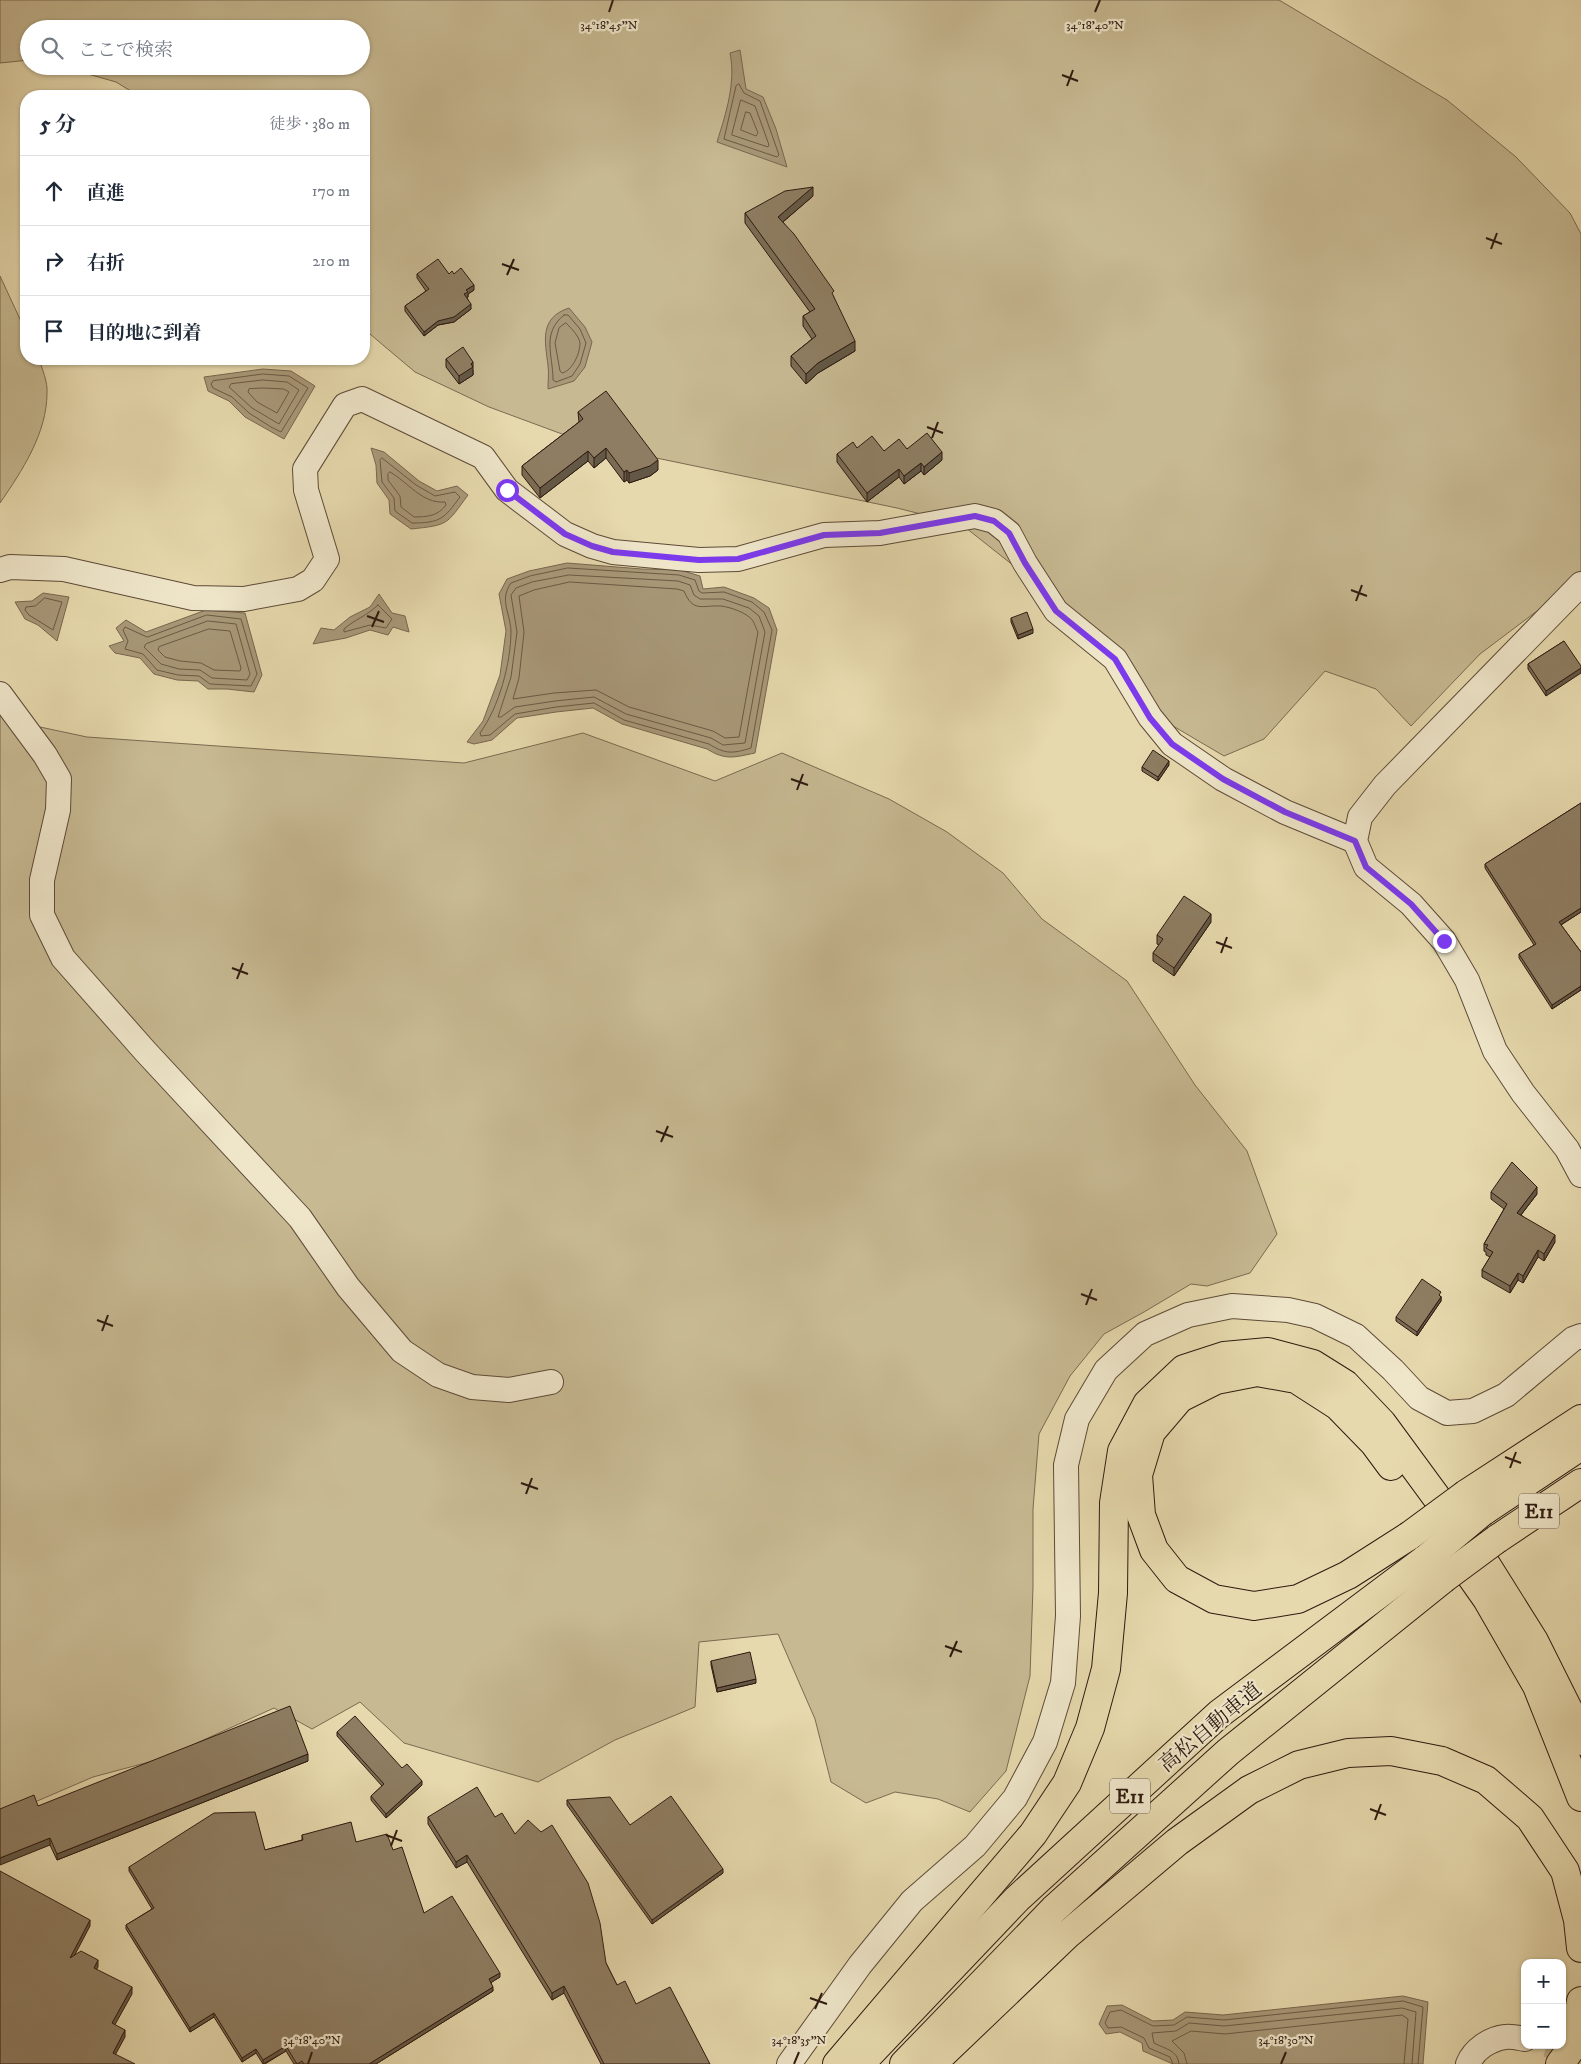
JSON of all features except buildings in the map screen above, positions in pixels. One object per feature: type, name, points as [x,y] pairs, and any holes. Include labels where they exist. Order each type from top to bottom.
[{"type":"highway","points":[[837,2064],[1033,1834],[1067,1782],[1090,1728],[1106,1669],[1113,1593],[1114,1503],[1122,1451],[1147,1404],[1184,1369],[1224,1356],[1268,1352],[1313,1364],[1345,1384],[1382,1422],[1488,1566],[1534,1641],[1574,1721],[1581,1741]]},
{"type":"highway","points":[[1581,1419],[1474,1503],[1409,1536],[1348,1575],[1298,1599],[1254,1606],[1214,1599],[1177,1579],[1154,1550],[1141,1515],[1138,1476],[1151,1432],[1180,1398],[1216,1380],[1257,1372],[1296,1379],[1338,1406],[1374,1442],[1487,1599],[1537,1686],[1581,1797]]},
{"type":"highway","name":"E11","points":[[1474,1503],[1581,1446]]},
{"type":"highway","name":"高松自動車道","points":[[904,2064],[1054,1909],[1228,1752],[1443,1579],[1497,1539],[1581,1482]]},
{"type":"highway","name":"高松自動車道","points":[[860,2064],[1017,1899],[1220,1714],[1427,1558],[1474,1503]]},
{"type":"highway","points":[[932,2064],[1068,1934],[1177,1842],[1249,1790],[1299,1765],[1348,1753],[1391,1750],[1442,1762],[1486,1780],[1530,1818],[1566,1871],[1578,1920],[1581,1948]]},
{"type":"highway","points":[[1571,2047],[1581,2001]]},
{"type":"street","points":[[0,570],[10,568],[64,569],[193,598],[244,599],[298,589],[313,580],[327,559],[306,490],[305,468],[345,405],[362,399],[483,457],[507,490],[565,534],[592,546],[613,552],[699,560],[738,559],[824,535],[880,533],[975,516],[994,521],[1009,533],[1025,563],[1056,611],[1115,659],[1150,718],[1172,744],[1223,779],[1285,812],[1355,841]]},
{"type":"street","points":[[1581,584],[1385,785],[1360,817],[1355,841],[1366,867],[1411,904],[1444,941],[1467,980],[1495,1051],[1523,1093],[1568,1149],[1581,1174]]},
{"type":"street","points":[[0,694],[45,755],[59,779],[58,810],[42,880],[42,915],[63,958],[145,1051],[300,1218],[348,1287],[402,1351],[438,1375],[472,1387],[509,1390],[551,1382]]},
{"type":"street","points":[[789,2064],[860,1965],[912,1901],[975,1846],[1015,1798],[1045,1742],[1063,1682],[1068,1616],[1066,1466],[1076,1419],[1106,1370],[1145,1334],[1188,1315],[1232,1306],[1288,1310],[1315,1316],[1356,1336],[1393,1370],[1419,1398],[1447,1413],[1473,1411],[1506,1395],[1573,1339],[1581,1336]]},
{"type":"street","points":[[1468,2064],[1470,2059],[1486,2043],[1506,2036],[1521,2038]]},
{"type":"shaded area","points":[[0,0],[1279,0],[1447,100],[1516,157],[1570,213],[1581,234],[1581,597],[1545,605],[1480,654],[1411,726],[1376,689],[1325,671],[1264,739],[1224,756],[1151,713],[1125,654],[961,524],[897,508],[589,444],[489,407],[415,372],[370,334],[370,90],[129,90],[116,82],[92,75],[370,75],[370,20],[20,20],[20,61],[0,63]]},
{"type":"shaded area","points":[[0,276],[20,319],[20,365],[41,365],[47,389],[46,408],[38,437],[25,465],[0,503]]},
{"type":"shaded area","points":[[0,706],[40,727],[87,737],[464,763],[583,733],[715,781],[782,753],[889,799],[947,832],[1003,873],[1042,919],[1127,981],[1195,1085],[1247,1151],[1277,1234],[1250,1273],[1207,1286],[1191,1284],[1104,1334],[1070,1376],[1039,1434],[1033,1509],[1030,1676],[1006,1771],[970,1812],[938,1799],[895,1792],[866,1803],[831,1782],[815,1719],[778,1634],[699,1642],[695,1707],[615,1740],[538,1782],[404,1743],[360,1702],[312,1729],[274,1708],[164,1758],[93,1777],[0,1817]]},
{"type":"water","points":[[740,50],[746,89],[763,97],[776,129],[787,167],[717,142],[727,109],[731,87],[732,64],[730,53]]},
{"type":"water","points":[[569,308],[585,327],[592,342],[585,367],[574,381],[548,389],[546,331],[548,324],[559,312]]},
{"type":"water","points":[[263,369],[291,371],[315,386],[284,439],[245,417],[229,401],[208,391],[204,377]]},
{"type":"water","points":[[371,448],[384,452],[419,481],[437,491],[457,486],[468,495],[446,522],[411,529],[390,514],[389,500],[377,483],[376,465]]},
{"type":"water","points":[[567,563],[680,570],[700,576],[703,589],[724,587],[754,598],[769,608],[777,630],[755,753],[725,757],[707,749],[622,724],[593,708],[517,718],[492,740],[474,744],[467,742],[483,721],[500,675],[506,631],[499,594],[507,579],[529,571]]},
{"type":"water","points":[[43,593],[69,597],[57,641],[38,625],[25,619],[15,602],[32,601]]},
{"type":"water","points":[[379,594],[392,613],[405,616],[409,632],[393,627],[388,635],[370,630],[346,638],[313,644],[321,628],[334,630],[350,617],[370,607]]},
{"type":"water","points":[[206,610],[245,613],[262,675],[254,692],[208,689],[198,681],[177,680],[154,674],[140,658],[115,653],[109,646],[124,641],[116,628],[126,620],[146,632]]},
{"type":"water","points":[[1403,1996],[1428,2002],[1423,2064],[1173,2064],[1143,2051],[1142,2043],[1120,2032],[1106,2034],[1099,2024],[1107,2006],[1122,2005],[1153,2021],[1173,2020],[1185,2012],[1223,2015]]},
{"type":"tunnel","points":[[1559,2049],[1581,2056]]},
{"type":"route","points":[[507,490],[565,534],[592,546],[613,552],[699,560],[738,559],[824,535],[880,533],[975,516],[994,521],[1009,533],[1025,563],[1056,611],[1115,659],[1150,718],[1172,744],[1223,779],[1285,812],[1355,841],[1366,867],[1411,904],[1444,941]]}]
